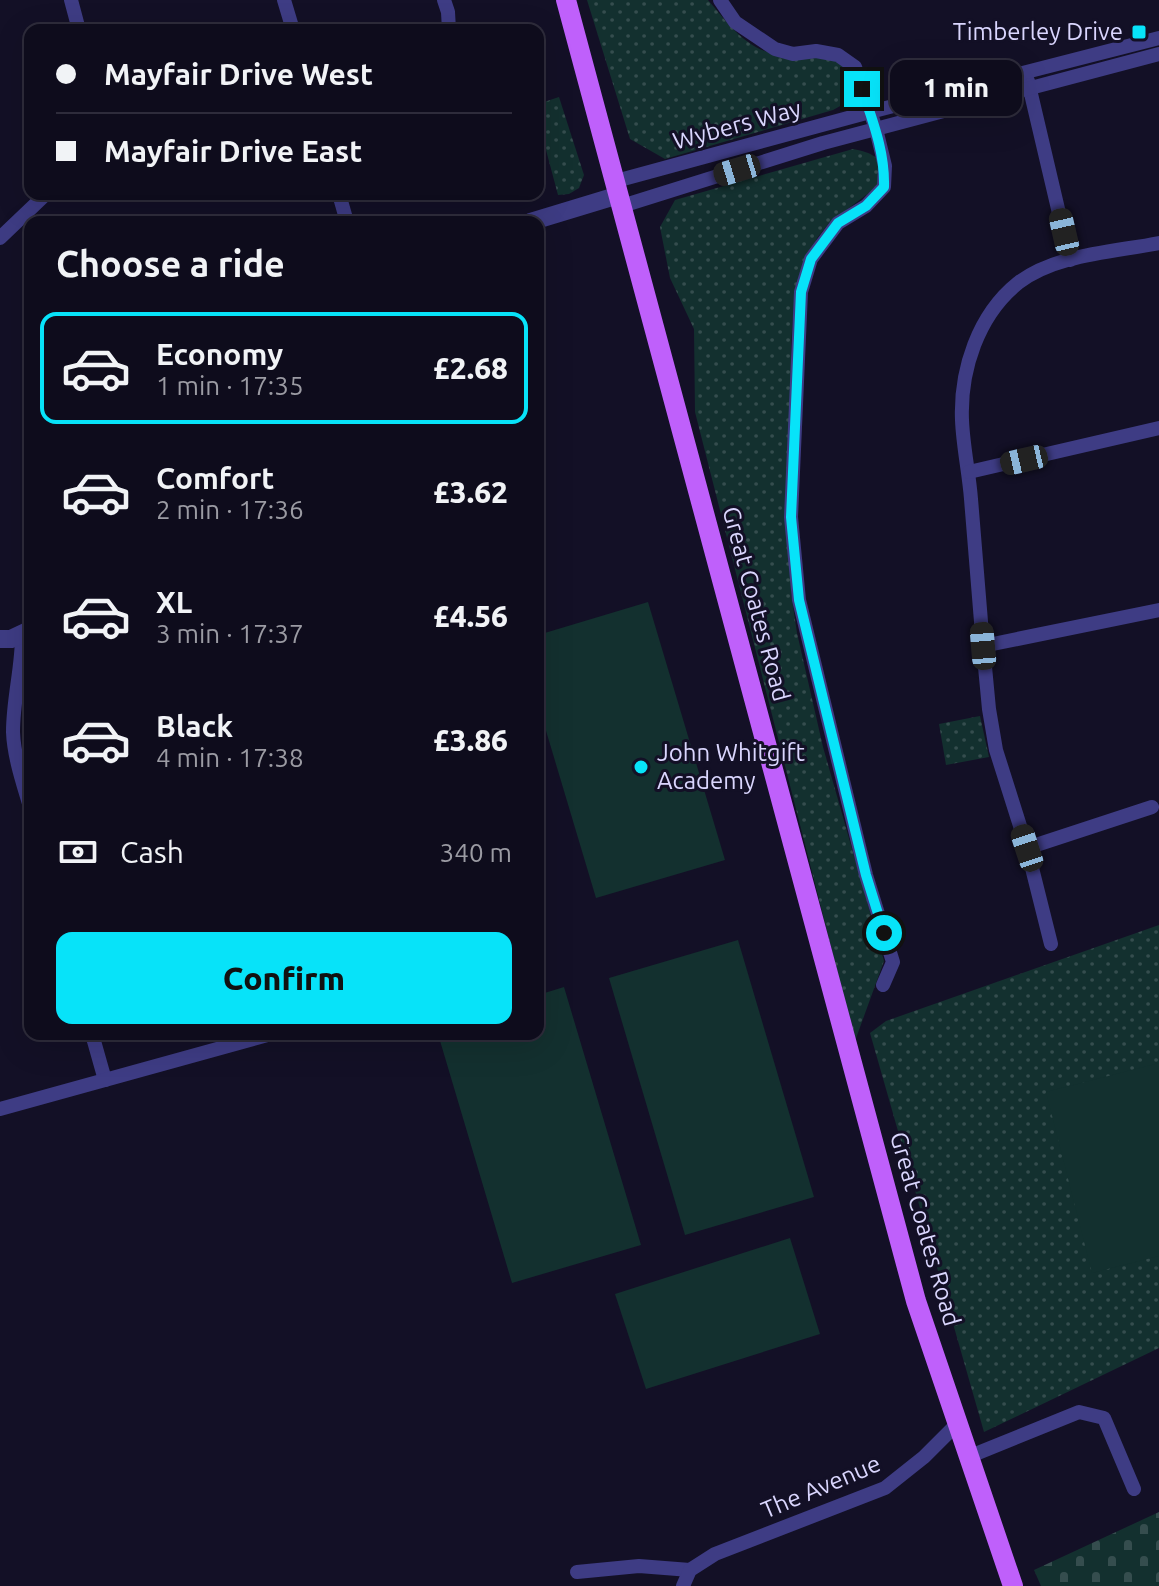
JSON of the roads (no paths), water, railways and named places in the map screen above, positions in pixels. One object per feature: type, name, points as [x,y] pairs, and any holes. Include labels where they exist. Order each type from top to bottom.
[{"type":"main road","name":"Great Coates Road","points":[[566,0],[916,1301],[1013,1586]]},
{"type":"street","points":[[71,0],[77,24]]},
{"type":"street","points":[[284,0],[291,24]]},
{"type":"street","points":[[444,0],[449,24]]},
{"type":"street","points":[[720,0],[735,22],[775,49],[793,54],[816,51],[838,55],[855,67],[885,166],[884,187],[866,206],[838,223],[811,259],[801,292],[791,517],[799,600],[866,875],[893,962],[883,985]]},
{"type":"street","name":"Wybers Way","points":[[619,194],[870,112],[1159,38]]},
{"type":"street","name":"Wybers Way","points":[[619,194],[1159,54]]},
{"type":"street","points":[[1026,72],[1070,260]]},
{"type":"street","points":[[544,218],[619,194]]},
{"type":"street","points":[[0,238],[40,200]]},
{"type":"street","points":[[1051,944],[1027,848],[996,750],[989,709],[962,420],[964,382],[976,339],[992,309],[1019,282],[1070,260],[1159,243]]},
{"type":"street","points":[[969,472],[1159,428]]},
{"type":"street","points":[[983,646],[1159,610]]},
{"type":"street","points":[[0,639],[24,633]]},
{"type":"street","points":[[24,648],[13,735],[24,782]]},
{"type":"street","points":[[1027,848],[1152,807]]},
{"type":"street","points":[[94,1040],[105,1080]]},
{"type":"street","points":[[0,1109],[249,1040]]},
{"type":"street","points":[[968,1457],[1079,1412],[1104,1418],[1134,1489]]},
{"type":"street","name":"The Avenue","points":[[690,1570],[715,1554],[885,1488],[924,1457],[957,1424]]},
{"type":"street","points":[[577,1572],[639,1566],[690,1570],[683,1586]]},
{"type":"place","name":"Timberley Drive","points":[[1139,32]]},
{"type":"place","name":"John Whitgift Academy","points":[[641,767]]}]
